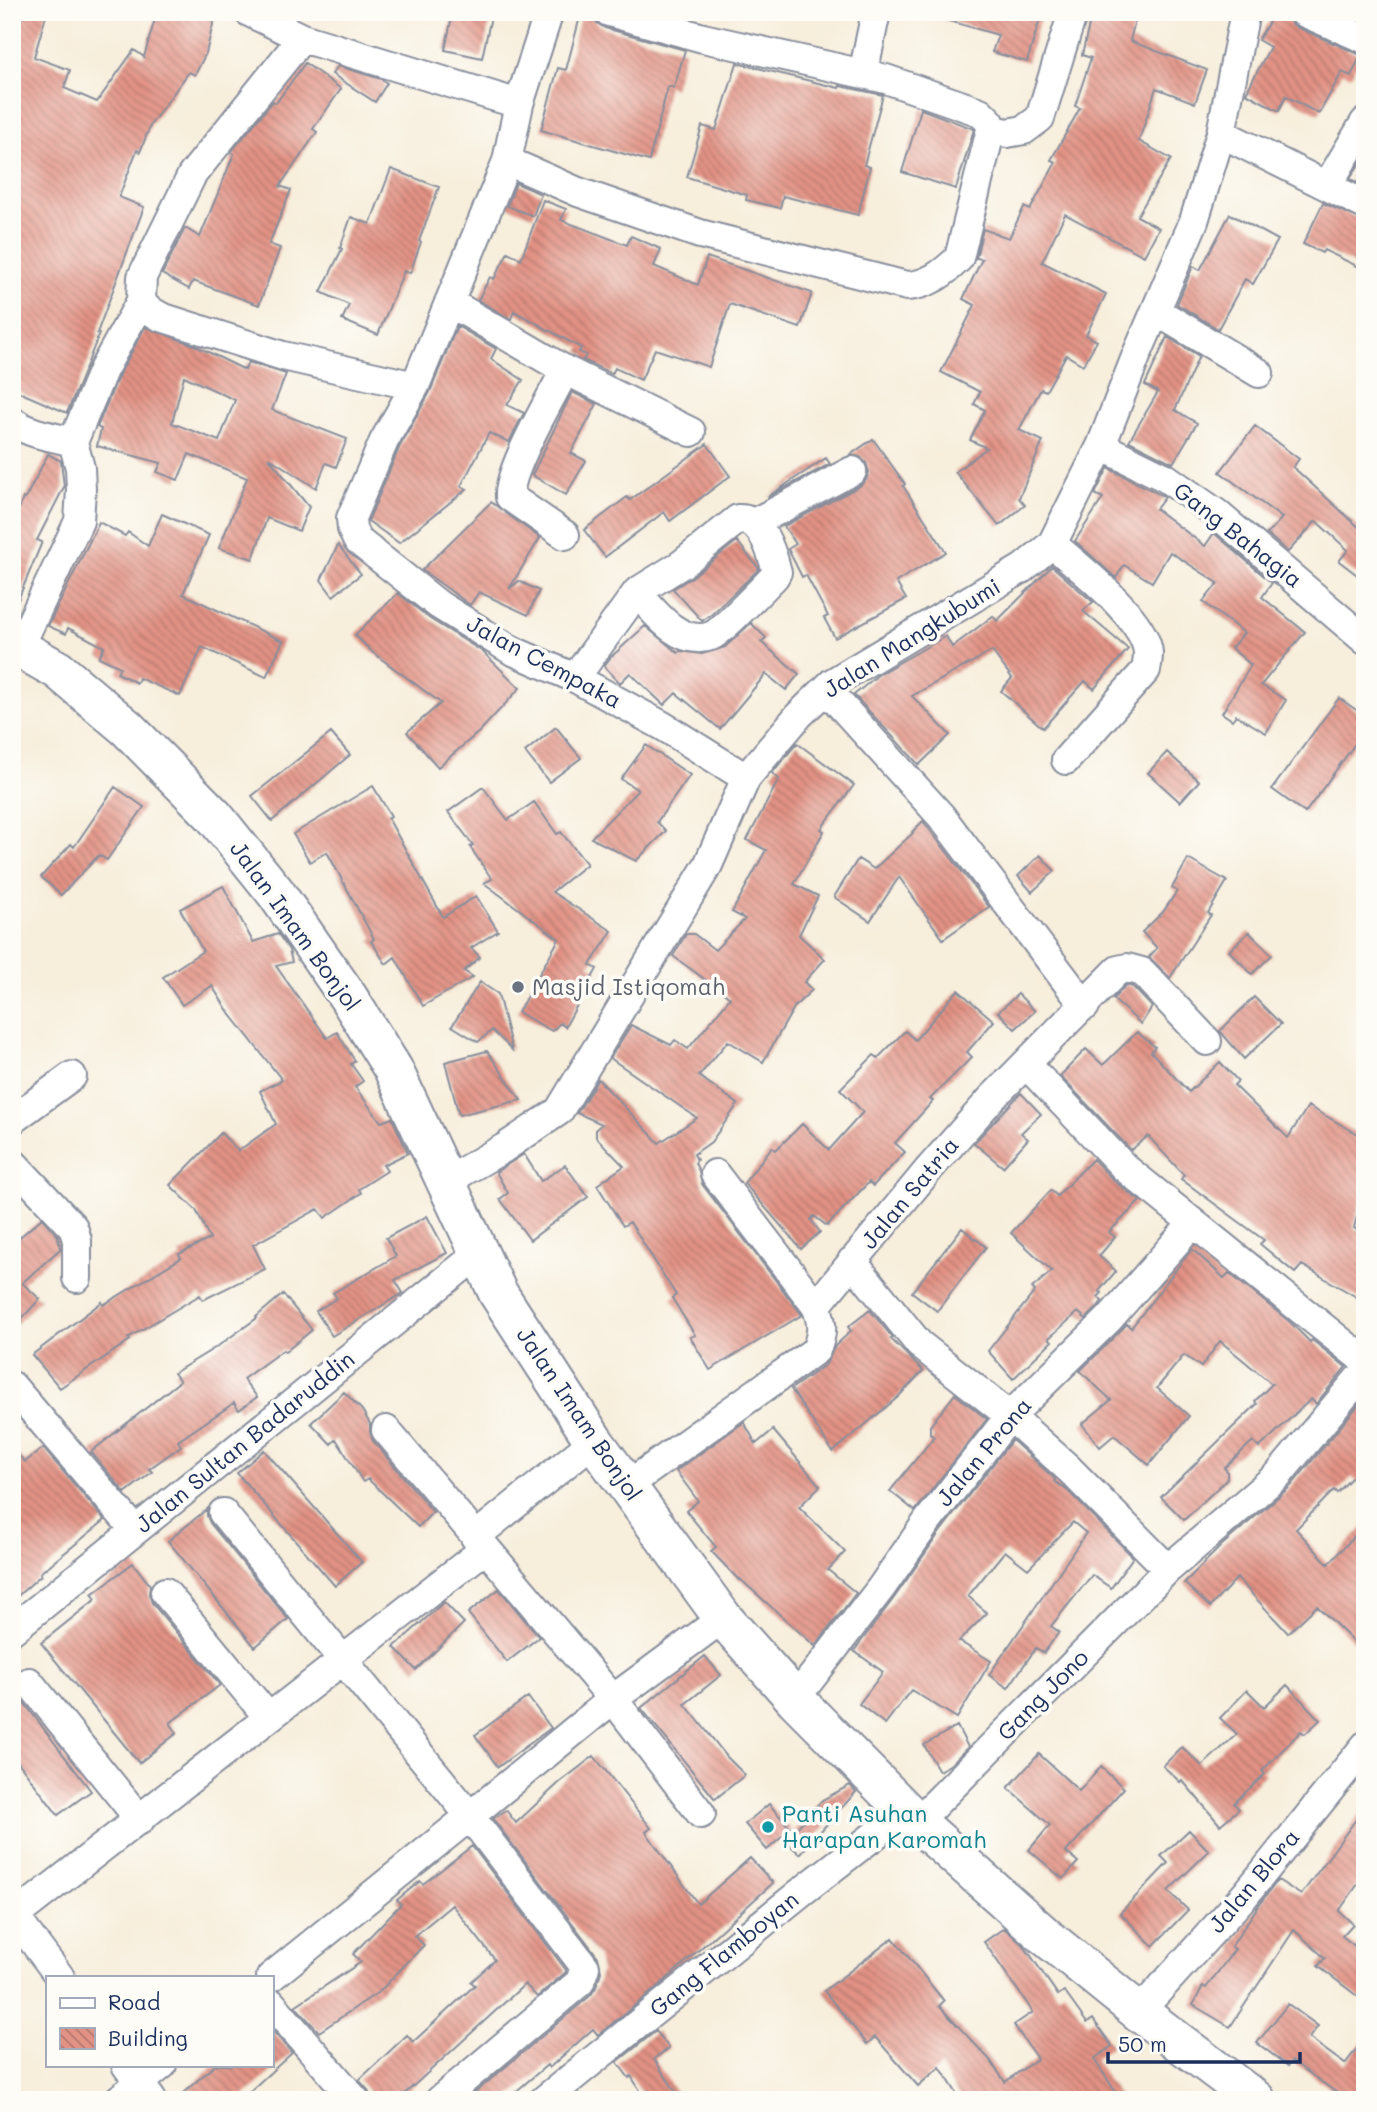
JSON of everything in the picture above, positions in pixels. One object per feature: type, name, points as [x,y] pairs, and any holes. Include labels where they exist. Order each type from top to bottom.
[{"type":"highway","name":"Jalan Imam Bonjol","points":[[16,646],[58,670],[127,728],[214,816],[276,893],[348,997],[393,1069],[498,1293],[594,1441],[723,1618],[795,1699],[912,1816],[1045,1936],[1139,2012],[1256,2100]]},
{"type":"street","points":[[248,12],[302,38],[519,104]]},
{"type":"street","name":"Jalan Cempaka","points":[[549,12],[519,104],[507,161],[415,386],[384,441],[351,518],[352,529],[357,540],[439,605],[511,650],[575,678],[663,726],[746,778]]},
{"type":"street","points":[[507,161],[578,192],[700,234],[907,286],[919,285],[944,273],[959,258],[991,129],[990,122],[980,112],[886,79],[703,37],[609,12]]},
{"type":"street","points":[[863,74],[876,12]]},
{"type":"street","points":[[991,129],[1007,133],[1024,130],[1040,118],[1073,12]]},
{"type":"street","name":"Jalan Mangkubumi","points":[[445,1182],[504,1148],[559,1111],[708,865],[746,778],[799,715],[832,683],[1023,568],[1052,544],[1101,446],[1195,221],[1221,133],[1245,12]]},
{"type":"street","points":[[1303,12],[1365,39]]},
{"type":"street","points":[[16,646],[79,521],[82,490],[73,442],[103,370],[141,302],[142,277],[192,175],[302,38]]},
{"type":"street","points":[[1327,186],[1365,122]]},
{"type":"street","points":[[1221,133],[1365,205]]},
{"type":"street","points":[[141,302],[146,309],[161,317],[284,356],[415,386]]},
{"type":"street","points":[[449,302],[565,370],[691,432]]},
{"type":"street","points":[[1156,311],[1258,373]]},
{"type":"street","points":[[565,370],[513,474],[509,493],[510,497],[565,535]]},
{"type":"street","points":[[12,421],[24,430],[73,442]]},
{"type":"street","name":"Gang Bahagia","points":[[1101,446],[1166,478],[1216,513],[1365,640]]},
{"type":"street","points":[[754,523],[852,471]]},
{"type":"street","points":[[575,678],[636,592],[682,564],[738,519],[754,523],[769,548],[777,572],[713,636],[696,638],[682,635],[667,625],[636,592]]},
{"type":"street","points":[[1052,544],[1109,593],[1141,634],[1148,652],[1146,670],[1066,760]]},
{"type":"street","points":[[826,689],[942,816],[1085,1006]]},
{"type":"street","name":"Jalan Satria","points":[[816,1306],[983,1108],[1118,970],[1135,969],[1142,972],[1207,1041]]},
{"type":"street","points":[[1027,1064],[1125,1168],[1365,1361]]},
{"type":"street","points":[[12,1120],[72,1076]]},
{"type":"street","points":[[12,1162],[73,1227],[77,1240],[78,1278]]},
{"type":"street","points":[[628,1485],[817,1350],[822,1336],[822,1320],[816,1306],[715,1174]]},
{"type":"street","name":"Jalan Prona","points":[[795,1699],[1010,1416],[1110,1319],[1193,1223]]},
{"type":"street","name":"Jalan Sultan Badaruddin","points":[[12,1630],[478,1254]]},
{"type":"street","points":[[852,1261],[919,1344],[1010,1416],[1069,1469],[1168,1569]]},
{"type":"street","name":"Gang Jono","points":[[912,1816],[1168,1569],[1278,1475],[1365,1371]]},
{"type":"street","points":[[12,1386],[135,1530]]},
{"type":"street","points":[[386,1430],[613,1699],[701,1814]]},
{"type":"street","points":[[59,1976],[13,1916],[141,1820],[342,1659],[480,1543],[594,1441]]},
{"type":"street","points":[[223,1513],[470,1816],[585,1967],[580,1982],[440,2100]]},
{"type":"street","points":[[165,1592],[268,1717]]},
{"type":"street","points":[[272,1976],[613,1699],[723,1618]]},
{"type":"street","points":[[29,1682],[141,1820]]},
{"type":"street","name":"Jalan Blora","points":[[1139,2012],[1246,1894],[1365,1746]]},
{"type":"street","name":"Gang Flamboyan","points":[[544,2100],[800,1893],[912,1816]]},
{"type":"street","points":[[273,2005],[355,2100]]},
{"type":"street","points":[[134,2087],[161,2066]]},
{"type":"building","points":[[12,12],[47,12],[34,57],[70,70],[64,88],[97,102],[134,50],[144,57],[157,12],[216,12],[206,53],[195,75],[189,72],[151,124],[140,152],[137,150],[119,197],[144,207],[97,333],[99,334],[67,413],[12,389]]},
{"type":"building","points":[[453,12],[492,12],[482,58],[445,50]]},
{"type":"building","points":[[940,12],[1042,12],[1027,62],[992,52],[998,35],[939,18]]},
{"type":"building","points":[[1092,12],[1137,12],[1130,41],[1207,70],[1195,103],[1156,88],[1139,141],[1171,159],[1137,216],[1159,228],[1144,256],[1065,214],[1042,262],[1106,294],[1086,335],[1097,341],[1083,365],[1066,355],[1046,391],[1041,389],[1019,430],[1043,441],[1019,498],[1025,505],[999,526],[955,472],[987,448],[970,440],[985,410],[974,404],[980,392],[941,372],[975,305],[963,299],[982,259],[976,258],[983,229],[1009,238],[1024,207],[1030,210],[1056,162],[1051,160],[1080,108],[1075,106],[1091,58],[1082,55]]},
{"type":"building","points":[[1275,12],[1287,12],[1289,21],[1296,27],[1361,55],[1351,76],[1342,72],[1319,114],[1286,96],[1279,111],[1246,93],[1270,47],[1258,40]]},
{"type":"building","points":[[581,13],[593,16],[597,23],[605,28],[685,50],[674,88],[668,86],[649,161],[541,130],[558,68],[566,70]]},
{"type":"building","points":[[305,63],[341,89],[313,129],[317,132],[280,186],[291,190],[269,244],[280,248],[259,305],[193,281],[189,289],[162,274],[185,228],[200,237],[234,154],[231,152],[273,101],[276,103]]},
{"type":"building","points":[[737,63],[839,88],[840,86],[883,95],[864,165],[870,167],[858,215],[783,196],[780,208],[746,200],[747,195],[687,177],[702,126],[716,130]]},
{"type":"building","points":[[338,66],[387,83],[375,102],[332,74]]},
{"type":"building","points":[[921,109],[974,129],[956,189],[902,172]]},
{"type":"building","points":[[1365,155],[1365,186],[1350,179]]},
{"type":"building","points":[[391,169],[439,187],[410,273],[404,271],[378,335],[342,320],[349,305],[321,292],[342,249],[340,248],[351,217],[370,224]]},
{"type":"building","points":[[516,183],[541,194],[533,216],[507,206]]},
{"type":"building","points":[[543,200],[566,209],[561,220],[627,245],[631,236],[661,249],[654,266],[698,285],[707,257],[812,293],[800,328],[730,304],[709,367],[655,349],[641,380],[615,368],[612,374],[583,360],[586,355],[579,352],[581,348],[514,311],[511,319],[478,300],[490,277],[494,279],[508,252],[521,259]]},
{"type":"building","points":[[1323,203],[1365,221],[1365,270],[1324,250],[1322,253],[1303,244]]},
{"type":"building","points":[[1230,214],[1278,240],[1253,284],[1245,279],[1218,329],[1177,304],[1193,266],[1200,270]]},
{"type":"building","points":[[457,326],[496,349],[491,359],[523,380],[507,405],[524,413],[509,442],[489,433],[461,486],[467,489],[399,543],[368,521],[399,448],[430,392]]},
{"type":"building","points":[[145,327],[192,344],[245,370],[248,362],[286,374],[272,410],[347,439],[336,467],[326,463],[316,488],[268,457],[309,507],[299,531],[267,518],[253,559],[219,548],[247,478],[189,454],[178,480],[157,472],[161,463],[97,446],[101,429],[97,427],[118,377]],"holes":[[[184,376],[235,400],[219,441],[172,423]]]},
{"type":"building","points":[[1167,337],[1199,356],[1175,410],[1197,423],[1173,463],[1129,441],[1158,392],[1145,385]]},
{"type":"building","points":[[572,392],[597,404],[571,453],[586,461],[566,495],[532,475]]},
{"type":"building","points":[[1255,426],[1299,459],[1293,467],[1363,531],[1365,529],[1365,581],[1339,561],[1348,550],[1316,521],[1288,552],[1267,534],[1282,518],[1220,472]]},
{"type":"building","points":[[873,439],[905,484],[903,486],[946,552],[896,582],[906,599],[835,638],[824,618],[828,616],[806,575],[802,577],[788,549],[796,544],[784,526],[860,486],[869,472],[860,457],[850,455]]},
{"type":"building","points":[[707,444],[730,476],[670,521],[664,512],[605,557],[584,530],[627,497],[630,500]]},
{"type":"building","points":[[48,454],[61,461],[64,487],[37,540],[42,542],[12,614],[12,506],[19,509]]},
{"type":"building","points":[[826,458],[830,464],[767,497]]},
{"type":"building","points":[[1108,468],[1165,497],[1156,509],[1205,546],[1214,533],[1272,583],[1262,597],[1305,632],[1261,685],[1286,700],[1266,733],[1236,715],[1232,720],[1222,713],[1251,665],[1231,648],[1244,633],[1203,602],[1218,583],[1170,552],[1152,582],[1124,565],[1116,578],[1075,541],[1103,498],[1095,494]]},
{"type":"building","points":[[491,502],[540,538],[509,589],[519,581],[539,591],[528,615],[479,592],[470,605],[422,570]]},
{"type":"building","points":[[162,514],[209,535],[183,594],[283,641],[266,677],[202,647],[180,696],[139,678],[137,683],[117,673],[120,667],[99,657],[104,647],[68,628],[66,634],[48,626],[99,522],[125,536],[128,532],[148,546]]},
{"type":"building","points":[[737,541],[759,569],[702,621],[673,589]]},
{"type":"building","points":[[338,545],[361,574],[333,596],[321,580]]},
{"type":"building","points":[[1052,566],[1093,602],[1083,611],[1128,649],[1094,689],[1085,681],[1043,728],[1001,691],[1012,678],[992,651],[912,696],[950,735],[919,765],[854,695],[879,674],[946,636],[952,647],[993,616],[997,621]]},
{"type":"building","points":[[398,593],[430,619],[483,652],[520,688],[480,731],[438,767],[407,732],[441,703],[372,652],[355,635]]},
{"type":"building","points":[[751,623],[766,638],[761,642],[799,674],[786,690],[766,674],[720,729],[676,693],[664,705],[630,673],[620,683],[604,666],[645,626],[678,653],[702,654],[725,647]]},
{"type":"building","points":[[1339,698],[1365,716],[1365,730],[1305,813],[1272,789]]},
{"type":"building","points":[[556,727],[581,758],[549,782],[525,752]]},
{"type":"building","points":[[331,733],[350,755],[272,821],[252,796]]},
{"type":"building","points":[[797,743],[854,785],[821,829],[824,831],[794,884],[818,896],[799,935],[825,959],[804,982],[812,990],[795,1006],[763,1062],[728,1041],[699,1076],[738,1104],[711,1142],[694,1154],[702,1184],[802,1315],[710,1370],[690,1337],[695,1335],[672,1298],[676,1295],[630,1222],[623,1226],[597,1185],[624,1166],[596,1137],[596,1129],[602,1124],[577,1113],[598,1079],[659,1143],[697,1118],[610,1058],[631,1025],[671,1045],[675,1040],[688,1049],[730,998],[673,956],[686,934],[694,934],[715,950],[745,919],[732,912],[766,850],[747,840],[779,779],[772,773]]},
{"type":"building","points":[[646,745],[690,775],[657,822],[666,831],[636,861],[591,838],[638,790],[621,779]]},
{"type":"building","points":[[1167,752],[1199,781],[1180,802],[1148,773]]},
{"type":"building","points":[[373,786],[443,917],[476,896],[498,931],[471,948],[480,957],[464,971],[473,977],[423,1006],[395,957],[386,964],[371,941],[374,939],[327,852],[310,862],[293,834]]},
{"type":"building","points":[[115,787],[144,807],[107,860],[99,855],[61,895],[41,877],[71,844],[74,847]]},
{"type":"building","points":[[483,787],[508,820],[534,802],[557,834],[561,832],[587,864],[552,892],[612,931],[590,965],[597,969],[565,1027],[560,1023],[552,1031],[518,1012],[559,939],[484,883],[492,879],[470,847],[473,845],[448,812]]},
{"type":"building","points":[[923,821],[989,907],[943,939],[899,877],[870,921],[834,897],[858,859],[874,869]]},
{"type":"building","points":[[1040,855],[1055,871],[1032,892],[1018,876]]},
{"type":"building","points":[[1188,859],[1227,881],[1208,913],[1211,915],[1170,978],[1149,957],[1157,948],[1142,932],[1163,912],[1177,891],[1172,888]]},
{"type":"building","points":[[223,886],[253,942],[278,934],[289,950],[292,962],[276,966],[327,1038],[337,1032],[355,1061],[351,1064],[363,1081],[355,1087],[381,1122],[392,1118],[408,1153],[383,1165],[387,1171],[359,1189],[361,1193],[325,1218],[318,1209],[253,1245],[265,1269],[203,1300],[200,1295],[128,1338],[130,1340],[60,1388],[32,1355],[102,1302],[103,1305],[181,1258],[179,1254],[210,1239],[196,1210],[170,1185],[221,1133],[238,1151],[276,1124],[260,1091],[282,1080],[212,986],[182,1005],[163,977],[203,951],[180,909]]},
{"type":"building","points":[[1249,932],[1272,955],[1252,974],[1229,951]]},
{"type":"building","points":[[480,982],[498,994],[512,1050],[492,1030],[478,1042],[452,1026]]},
{"type":"building","points":[[1126,985],[1133,987],[1152,1007],[1141,1024],[1113,999]]},
{"type":"building","points":[[958,990],[994,1021],[967,1052],[972,1057],[930,1099],[933,1101],[895,1143],[905,1152],[873,1186],[869,1182],[827,1226],[814,1216],[811,1220],[820,1232],[801,1249],[744,1183],[772,1147],[776,1150],[802,1124],[829,1150],[863,1112],[840,1089],[874,1055],[878,1058],[905,1031],[915,1040]]},
{"type":"building","points":[[1018,994],[1035,1011],[1015,1029],[998,1012]]},
{"type":"building","points":[[1254,997],[1281,1024],[1244,1059],[1220,1031]]},
{"type":"building","points":[[1137,1032],[1155,1047],[1151,1052],[1189,1092],[1220,1062],[1238,1081],[1234,1085],[1288,1138],[1308,1106],[1365,1138],[1365,1185],[1354,1228],[1365,1234],[1365,1302],[1302,1265],[1295,1273],[1260,1244],[1264,1240],[1181,1179],[1184,1175],[1148,1136],[1131,1150],[1060,1076],[1086,1049],[1103,1065]]},
{"type":"building","points":[[487,1051],[521,1100],[459,1115],[445,1062]]},
{"type":"building","points":[[1021,1093],[1041,1114],[1021,1133],[1028,1139],[1003,1167],[974,1143]]},
{"type":"building","points":[[524,1154],[541,1181],[565,1165],[588,1197],[530,1240],[500,1199],[508,1193],[496,1172]]},
{"type":"building","points":[[1093,1159],[1114,1181],[1140,1201],[1109,1232],[1115,1237],[1099,1256],[1116,1271],[1099,1291],[1102,1293],[1098,1297],[1102,1301],[1097,1308],[1086,1319],[1078,1312],[1049,1338],[1052,1341],[1013,1379],[988,1351],[1035,1291],[1032,1288],[1052,1271],[1011,1233],[1051,1190],[1057,1196]]},
{"type":"building","points":[[427,1216],[447,1253],[395,1280],[403,1293],[332,1336],[316,1311],[337,1298],[333,1293],[396,1256],[386,1238]]},
{"type":"building","points":[[42,1218],[58,1236],[60,1249],[22,1283],[40,1299],[12,1329],[12,1244]]},
{"type":"building","points":[[962,1228],[986,1247],[937,1311],[912,1292]]},
{"type":"building","points":[[1192,1249],[1224,1278],[1229,1273],[1290,1322],[1310,1342],[1312,1340],[1346,1367],[1316,1404],[1311,1399],[1259,1448],[1253,1441],[1224,1468],[1227,1471],[1227,1479],[1184,1520],[1161,1497],[1257,1404],[1255,1401],[1272,1384],[1220,1341],[1201,1367],[1184,1355],[1157,1388],[1189,1416],[1149,1465],[1114,1435],[1100,1447],[1082,1424],[1111,1400],[1080,1371],[1127,1324],[1131,1328]]},
{"type":"building","points":[[283,1294],[312,1330],[285,1352],[283,1350],[243,1379],[257,1397],[239,1410],[234,1403],[178,1441],[181,1446],[149,1469],[152,1472],[125,1493],[91,1452],[180,1381],[174,1373],[257,1318]]},
{"type":"building","points":[[870,1310],[893,1338],[891,1339],[923,1371],[898,1397],[833,1452],[791,1389],[826,1364],[835,1346],[851,1331],[848,1327]]},
{"type":"building","points":[[344,1392],[362,1410],[370,1424],[373,1441],[433,1512],[418,1527],[368,1479],[363,1482],[336,1439],[331,1444],[311,1423]]},
{"type":"building","points":[[955,1394],[987,1419],[915,1511],[890,1491],[934,1437],[930,1434],[930,1426]]},
{"type":"building","points":[[1365,1397],[1365,1489],[1352,1477],[1337,1493],[1334,1490],[1296,1529],[1328,1564],[1365,1525],[1365,1631],[1354,1642],[1317,1606],[1288,1633],[1237,1578],[1210,1607],[1184,1583],[1222,1545],[1291,1486]]},
{"type":"building","points":[[744,1422],[756,1444],[773,1430],[820,1486],[799,1507],[845,1552],[828,1570],[856,1593],[815,1646],[739,1580],[711,1551],[716,1547],[686,1511],[698,1501],[676,1471]]},
{"type":"building","points":[[1012,1440],[1068,1491],[1133,1557],[1111,1588],[1092,1575],[1051,1626],[1059,1632],[1044,1653],[1036,1648],[1008,1688],[989,1675],[1086,1533],[1073,1522],[1028,1569],[1005,1551],[968,1596],[987,1613],[959,1641],[991,1661],[957,1718],[911,1690],[885,1724],[859,1704],[883,1672],[854,1651],[940,1532]]},
{"type":"building","points":[[43,1448],[105,1520],[40,1573],[41,1575],[12,1601],[12,1449],[25,1462]]},
{"type":"building","points":[[264,1450],[362,1562],[335,1586],[237,1473]]},
{"type":"building","points":[[207,1509],[210,1523],[288,1619],[255,1647],[168,1541]]},
{"type":"building","points":[[133,1563],[150,1585],[152,1603],[220,1685],[170,1723],[177,1733],[139,1763],[41,1643],[96,1599],[92,1594]]},
{"type":"building","points":[[499,1589],[539,1637],[507,1662],[468,1613]]},
{"type":"building","points":[[444,1602],[464,1623],[416,1670],[394,1647]]},
{"type":"building","points":[[705,1656],[721,1675],[685,1704],[745,1775],[715,1799],[641,1708]]},
{"type":"building","points":[[12,1684],[91,1791],[58,1815],[12,1754]]},
{"type":"building","points":[[1287,1685],[1320,1720],[1305,1734],[1301,1731],[1262,1771],[1265,1774],[1234,1803],[1239,1809],[1220,1825],[1182,1780],[1180,1782],[1163,1766],[1182,1747],[1202,1766],[1237,1734],[1220,1718],[1247,1690],[1264,1707]]},
{"type":"building","points":[[528,1697],[551,1728],[498,1767],[475,1735]]},
{"type":"building","points":[[957,1726],[968,1747],[950,1765],[939,1771],[924,1745]]},
{"type":"building","points":[[1039,1754],[1079,1791],[1101,1767],[1124,1788],[1066,1852],[1078,1862],[1063,1879],[1029,1850],[1050,1825],[1008,1788]]},
{"type":"building","points":[[594,1756],[651,1828],[646,1832],[698,1904],[750,1858],[773,1883],[659,1986],[598,2035],[593,2029],[549,2068],[547,2065],[506,2100],[466,2100],[591,1995],[596,1987],[601,1972],[598,1957],[493,1819],[506,1810],[516,1823],[559,1783]]},
{"type":"building","points":[[850,1785],[856,1792],[800,1854],[785,1841],[822,1800]]},
{"type":"building","name":"Panti Asuhan Harapan Karomah","points":[[769,1804],[791,1829],[767,1850],[745,1824]]},
{"type":"building","points":[[1365,1807],[1365,1874],[1339,1911],[1353,1924],[1342,1936],[1365,1954],[1365,2002],[1318,1966],[1325,1958],[1294,1930],[1230,2027],[1193,2005],[1203,1986],[1206,1988],[1235,1949],[1231,1947],[1278,1880],[1301,1895]]},
{"type":"building","points":[[1189,1830],[1209,1851],[1168,1891],[1188,1910],[1153,1946],[1120,1913],[1168,1863],[1161,1856]]},
{"type":"building","points":[[472,1846],[566,1972],[537,1997],[525,1984],[398,2100],[371,2100],[368,2090],[359,2080],[407,2035],[413,2042],[475,1985],[471,1982],[495,1960],[452,1905],[414,1936],[424,1945],[380,1991],[319,2032],[295,2006],[361,1962],[353,1954],[401,1904],[397,1900],[420,1881],[423,1884]]},
{"type":"building","points":[[1004,1928],[1024,1946],[1058,1995],[1064,1991],[1087,2023],[1093,2019],[1112,2046],[1094,2059],[1121,2100],[961,2100],[940,2067],[918,2086],[875,2037],[867,2044],[824,1991],[893,1938],[944,2001],[939,2006],[990,2060],[1005,2082],[1037,2059],[1014,2025],[1033,2012],[984,1942]]},
{"type":"building","points":[[1288,2004],[1318,2026],[1309,2038],[1345,2064],[1365,2038],[1365,2100],[1347,2100],[1292,2061],[1288,2066],[1257,2043]]},
{"type":"building","points":[[273,2031],[292,2053],[240,2100],[175,2100],[214,2066],[273,2066]]},
{"type":"building","points":[[656,2031],[669,2048],[654,2059],[681,2100],[646,2100],[631,2076],[629,2078],[617,2062]]},
{"type":"place","name":"Masjid Istiqomah","points":[[518,987]]},
{"type":"place","name":"Panti Asuhan Harapan Karomah","points":[[768,1827]]}]
